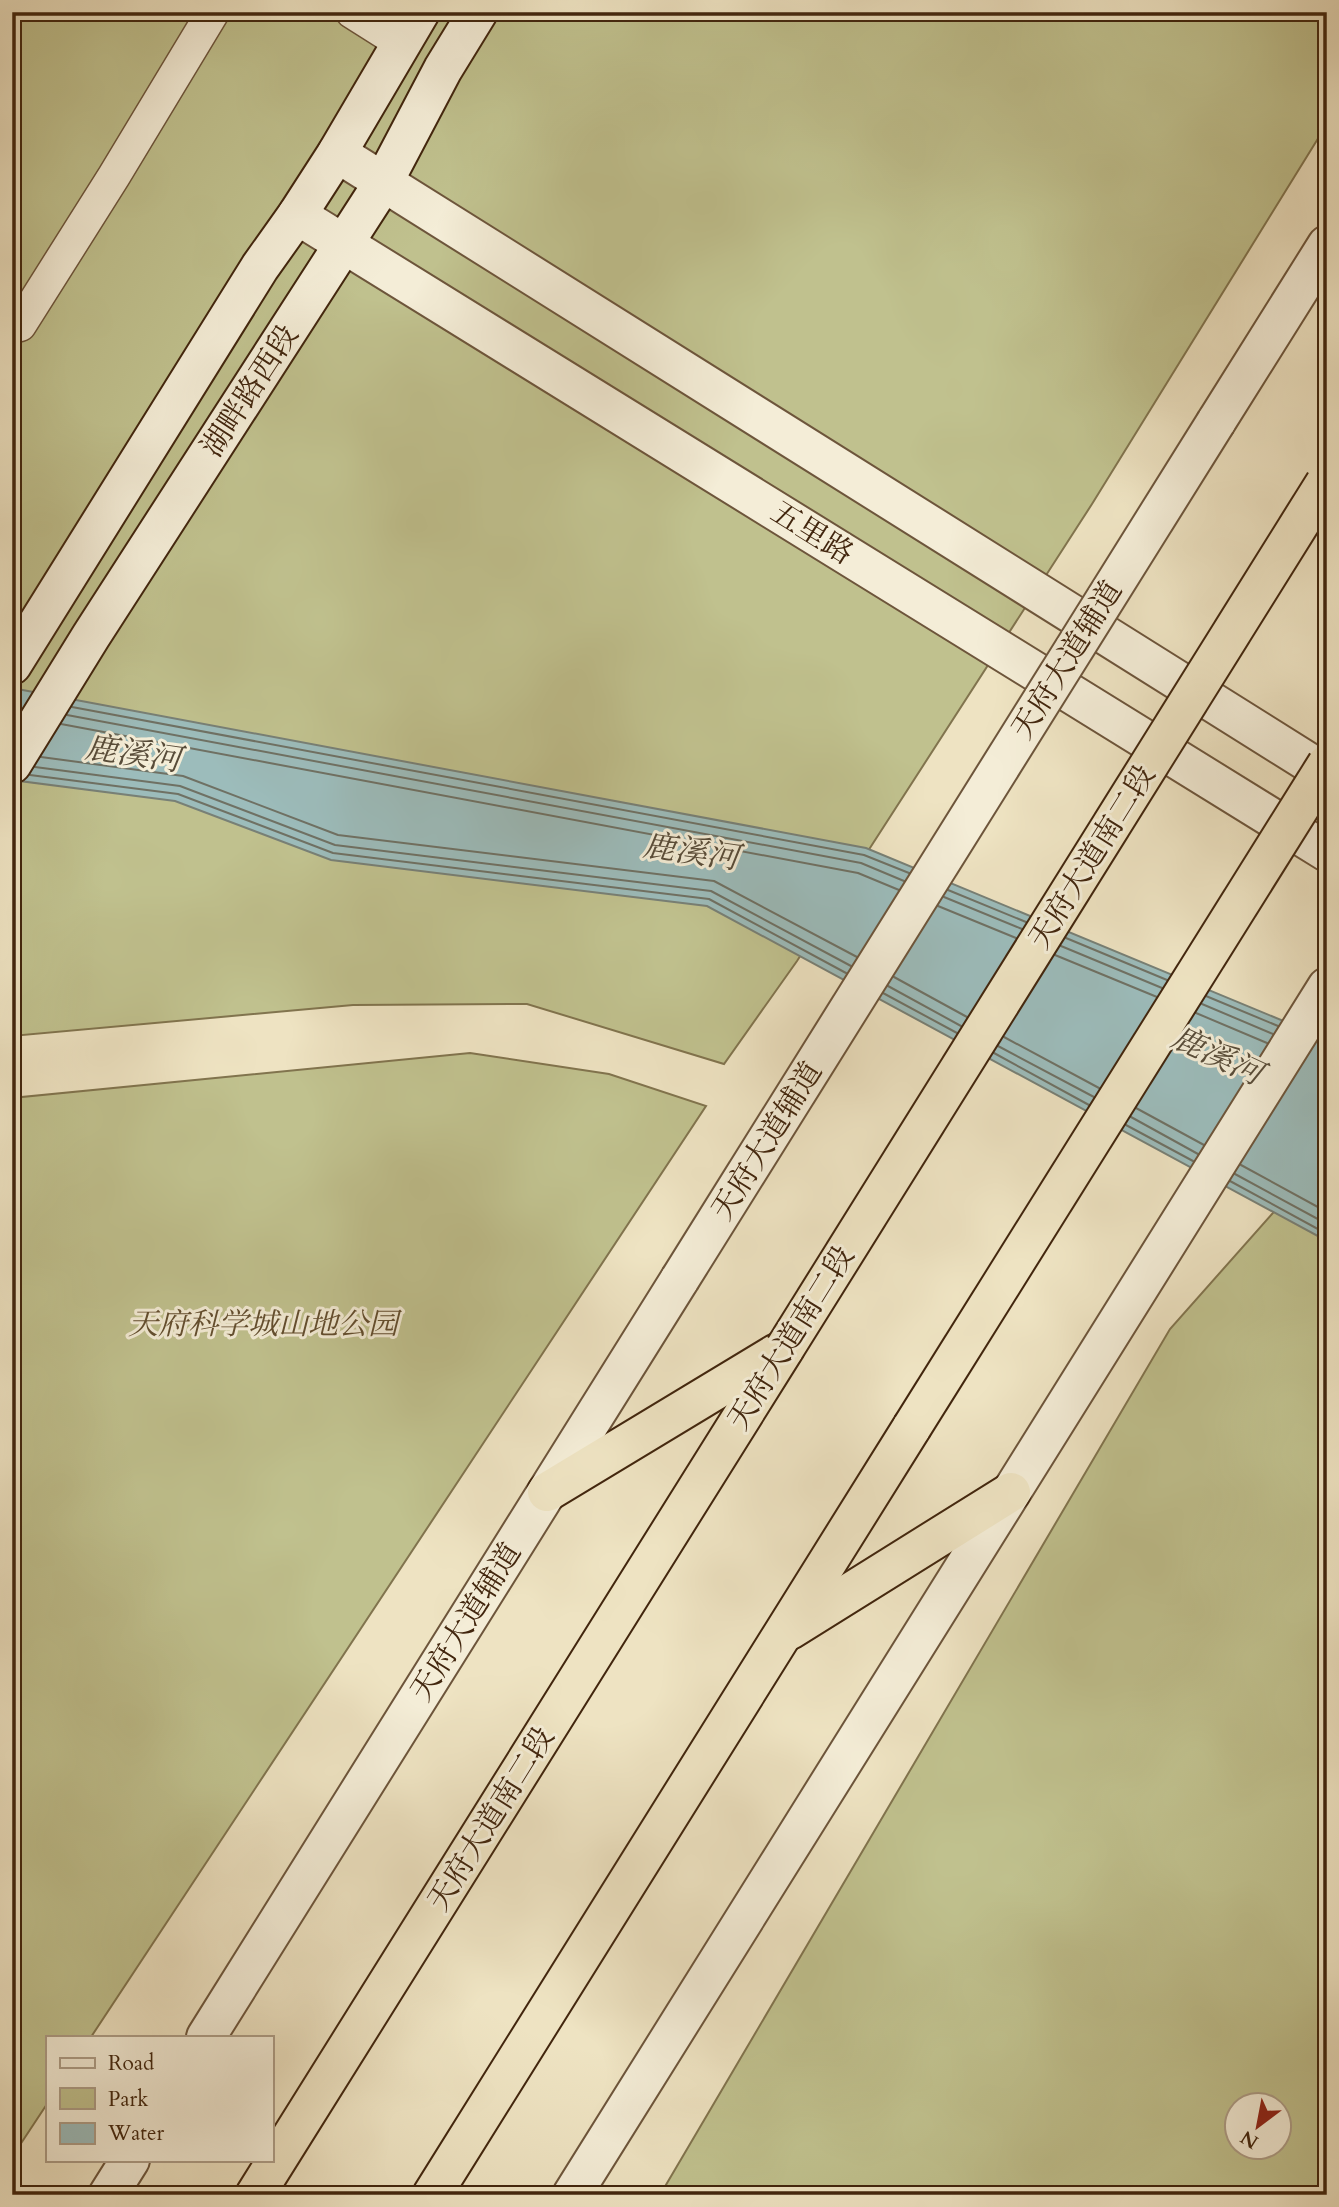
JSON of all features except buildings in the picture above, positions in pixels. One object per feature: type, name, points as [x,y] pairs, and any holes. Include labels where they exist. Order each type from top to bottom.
[{"type":"highway","name":"天府大道南二段","points":[[256,2195],[1326,482]]},
{"type":"highway","points":[[432,2195],[1327,764]]},
{"type":"highway","points":[[547,1492],[785,1348]]},
{"type":"highway","points":[[782,1634],[1012,1492]]},
{"type":"street","points":[[12,327],[20,325],[213,12]]},
{"type":"street","points":[[352,12],[410,28]]},
{"type":"street","name":"湖畔路西段","points":[[12,764],[91,636],[383,183],[443,69],[478,12]]},
{"type":"street","name":"湖畔路西段","points":[[12,665],[260,267],[337,153],[410,28]]},
{"type":"street","points":[[337,153],[1327,774]]},
{"type":"street","name":"五里路","points":[[297,215],[1327,852]]},
{"type":"street","name":"天府大道辅道","points":[[207,2036],[1327,244]]},
{"type":"street","points":[[572,2195],[1327,987]]},
{"type":"street","points":[[108,2195],[129,2162]]},
{"type":"green space","points":[[12,12],[1327,12],[1327,124],[1092,504],[797,961],[724,1064],[527,1004],[353,1005],[12,1036]]},
{"type":"green space","name":"天府科学城山地公园","points":[[470,1053],[609,1074],[706,1106],[92,2036],[46,2036],[46,2106],[12,2157],[12,1098]]},
{"type":"green space","points":[[1327,1152],[1327,2195],[660,2195],[1170,1329]]},
{"type":"water","name":"鹿溪河","points":[[12,688],[866,848],[1327,1039],[1327,1241],[707,906],[331,860],[175,801],[12,780]]}]
